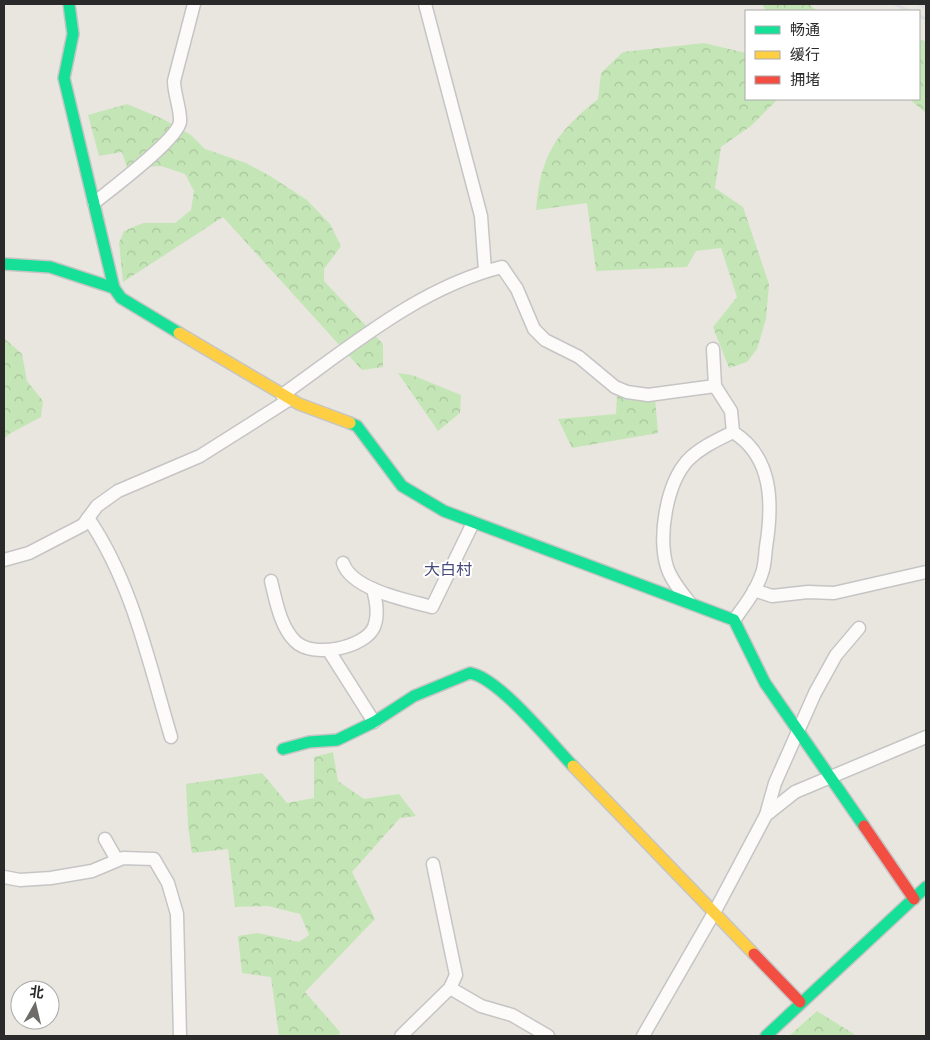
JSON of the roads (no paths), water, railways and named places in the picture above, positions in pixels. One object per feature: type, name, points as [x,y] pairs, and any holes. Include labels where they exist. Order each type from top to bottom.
[{"type":"street","points":[[69,4],[73,34],[64,78],[114,288],[120,298],[286,397],[357,426],[402,486],[444,511],[734,620],[765,684],[914,899]]},
{"type":"street","points":[[94,203],[167,142],[178,129],[180,120],[174,93],[174,81],[194,4]]},
{"type":"street","points":[[425,4],[481,216],[486,271]]},
{"type":"street","points":[[4,264],[50,267],[114,288]]},
{"type":"street","points":[[4,560],[29,553],[83,525],[97,506],[118,491],[200,456],[286,397],[398,314],[447,287],[486,271],[502,267],[516,289],[534,329],[545,340],[579,357],[615,387],[627,392],[648,395],[683,392],[715,386]]},
{"type":"street","points":[[713,349],[715,386],[730,411],[734,432],[754,450],[765,467],[770,505],[768,537],[762,573],[754,590],[734,620]]},
{"type":"street","points":[[691,605],[667,568],[664,547],[670,493],[676,478],[688,461],[704,446],[734,432]]},
{"type":"street","points":[[88,518],[100,535],[125,588],[171,737]]},
{"type":"street","points":[[343,563],[345,570],[373,589],[432,607],[473,523]]},
{"type":"street","points":[[754,590],[772,596],[808,592],[834,593],[926,572]]},
{"type":"street","points":[[271,581],[284,626],[295,642],[304,648],[329,652],[352,644],[371,632],[374,626],[377,607],[373,589]]},
{"type":"street","points":[[644,1036],[715,911],[766,815],[775,784],[815,693],[836,655],[859,628]]},
{"type":"street","points":[[329,652],[374,722]]},
{"type":"street","points":[[283,749],[309,742],[337,740],[374,722],[414,696],[470,673],[477,673],[499,689],[528,718],[715,911],[800,1002]]},
{"type":"street","points":[[766,815],[795,792],[926,737]]},
{"type":"street","points":[[105,839],[117,860]]},
{"type":"street","points":[[4,877],[20,880],[51,878],[92,871],[123,858],[154,859],[168,883],[176,914],[180,1036]]},
{"type":"street","points":[[401,1036],[450,988],[456,975],[433,864]]},
{"type":"street","points":[[766,1036],[800,1002],[926,887]]},
{"type":"street","points":[[450,988],[481,1006],[512,1016],[548,1036]]},
{"type":"railway","points":[[894,4],[908,10]]},
{"type":"railway","points":[[918,4],[926,8]]},
{"type":"railway","points":[[920,16],[926,19]]},
{"type":"district","name":"大白村","points":[[448,569]]}]
